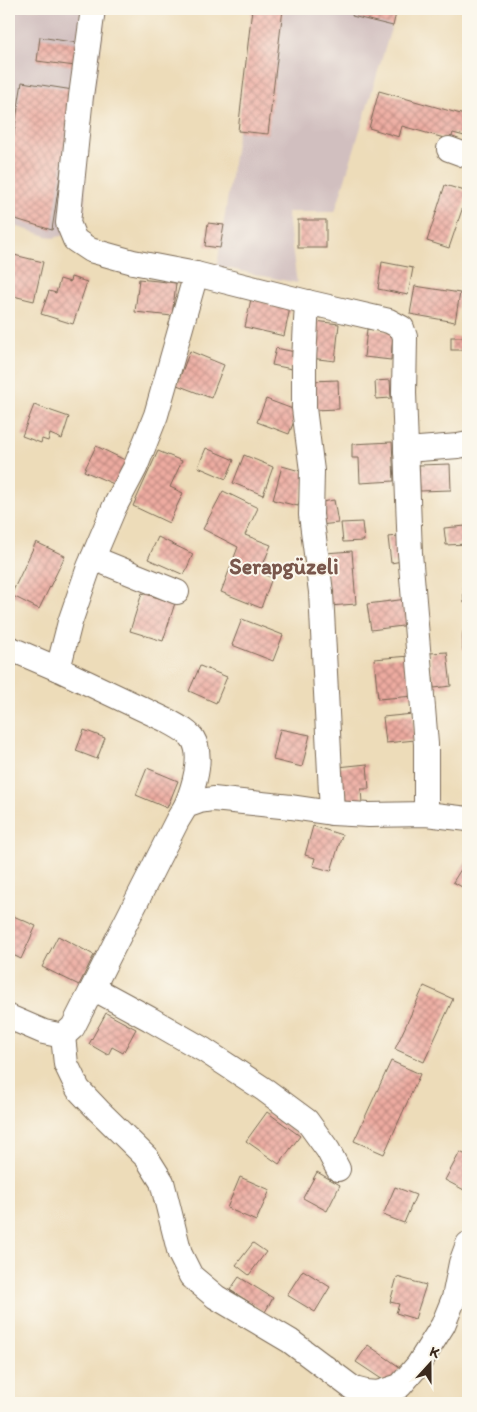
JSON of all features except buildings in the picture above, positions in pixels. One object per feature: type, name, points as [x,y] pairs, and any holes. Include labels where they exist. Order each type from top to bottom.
[{"type":"street","points":[[92,9],[68,223],[75,240],[90,250],[133,262],[196,274],[389,321],[402,328],[405,338],[404,393],[410,553],[426,744],[426,814]]},
{"type":"street","points":[[58,669],[70,622],[93,558],[114,508],[135,468],[156,415],[196,274]]},
{"type":"street","points":[[307,302],[304,408],[312,471],[311,515],[321,592],[332,813]]},
{"type":"street","points":[[406,450],[468,444]]},
{"type":"street","points":[[93,558],[177,592]]},
{"type":"street","points":[[9,648],[168,721],[193,738],[198,750],[198,762],[186,806],[73,1027],[63,1036]]},
{"type":"street","points":[[198,762],[229,801]]},
{"type":"street","points":[[186,806],[214,799],[332,813],[369,815],[426,814],[468,819]]},
{"type":"street","points":[[93,988],[150,1018],[204,1050],[265,1090],[307,1121],[328,1150],[338,1168]]},
{"type":"street","points":[[9,1017],[44,1032],[63,1036]]},
{"type":"street","points":[[63,1036],[66,1064],[78,1089],[146,1158],[162,1182],[180,1254],[191,1276],[216,1297],[290,1340],[354,1388],[378,1393],[400,1386],[418,1365],[442,1325],[454,1298],[461,1262],[468,1244]]},
{"type":"shaded area","points":[[9,9],[107,9],[88,131],[84,230],[53,238],[9,224]]},
{"type":"shaded area","points":[[252,9],[397,9],[335,212],[287,212],[297,283],[217,266],[238,131]]},
{"type":"district","name":"Serapgüzeli","points":[[284,566]]}]
